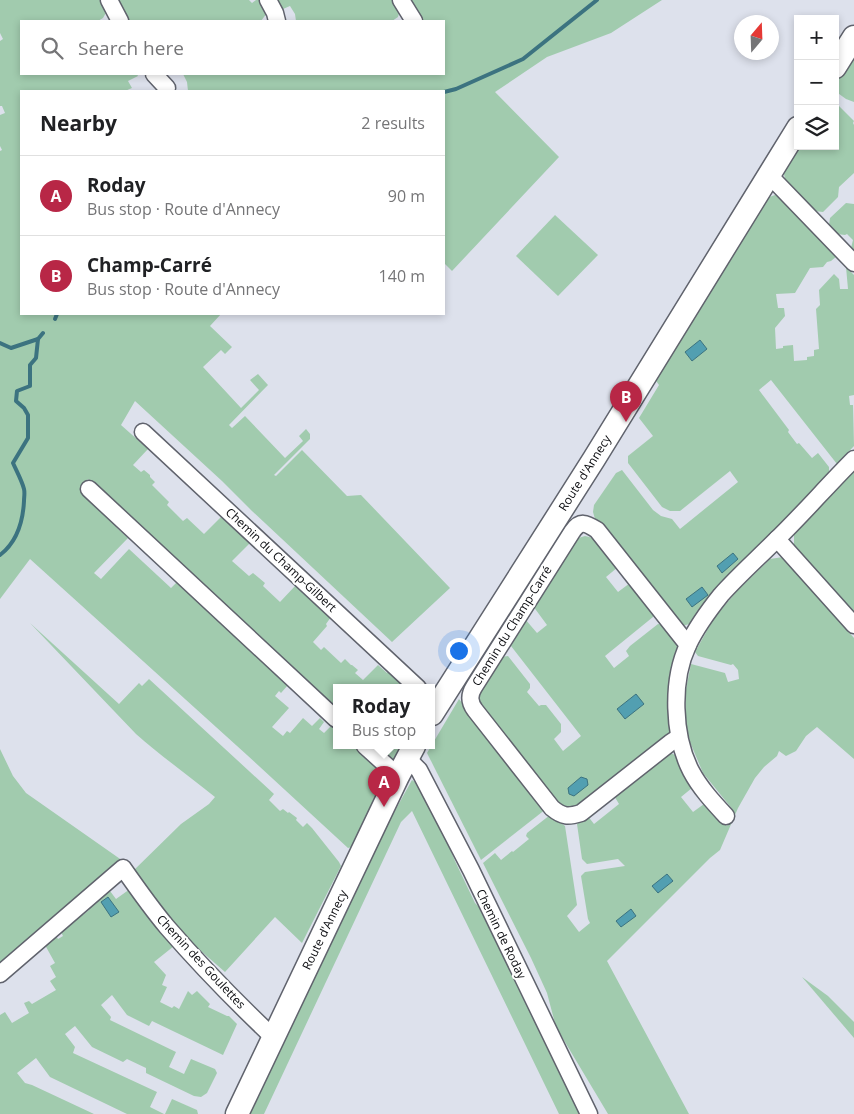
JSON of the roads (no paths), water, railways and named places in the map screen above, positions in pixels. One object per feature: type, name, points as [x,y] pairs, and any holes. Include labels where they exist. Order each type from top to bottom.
[{"type":"main road","points":[[839,61],[854,37]]},
{"type":"main road","name":"Route d'Annecy","points":[[435,703],[589,466],[794,134]]},
{"type":"main road","name":"Route d'Annecy","points":[[237,1114],[407,760]]},
{"type":"street","points":[[109,0],[119,20]]},
{"type":"street","points":[[268,0],[276,12],[277,20]]},
{"type":"street","points":[[400,0],[413,20]]},
{"type":"street","points":[[155,75],[167,88]]},
{"type":"street","points":[[769,174],[854,262]]},
{"type":"street","name":"Chemin du Champ-Gilbert","points":[[144,432],[414,684]]},
{"type":"street","points":[[726,816],[702,789],[690,770],[679,737],[677,722],[678,676],[683,657],[706,615],[722,595],[854,459]]},
{"type":"street","points":[[89,489],[333,716]]},
{"type":"street","name":"Chemin du Champ-Carré","points":[[679,737],[581,812],[571,816],[564,815],[552,808],[471,705],[470,699],[471,692],[507,634],[572,532],[581,524],[586,524],[597,530],[688,645]]},
{"type":"street","points":[[777,539],[854,625]]},
{"type":"street","name":"Chemin de Roday","points":[[374,749],[407,760],[419,770],[471,870],[589,1114]]},
{"type":"street","name":"Chemin des Goulettes","points":[[0,974],[123,868],[165,925],[188,951],[274,1037]]},
{"type":"water","points":[[700,340],[707,349],[692,361],[685,352]]},
{"type":"water","points":[[733,553],[738,559],[722,573],[717,566]]},
{"type":"water","points":[[702,587],[708,595],[692,607],[686,599]]},
{"type":"water","points":[[636,694],[644,704],[625,719],[617,709]]},
{"type":"water","points":[[581,777],[587,779],[588,785],[574,796],[569,794],[568,788]]},
{"type":"water","points":[[667,874],[673,881],[658,893],[652,886]]},
{"type":"water","points":[[108,897],[119,912],[111,917],[101,902]]},
{"type":"water","points":[[631,909],[636,916],[621,927],[616,921]]},
{"type":"waterway","points":[[445,92],[456,89],[523,59],[597,0]]},
{"type":"waterway","points":[[55,319],[57,315]]},
{"type":"waterway","points":[[0,555],[15,537],[23,509],[24,489],[13,463],[28,438],[28,415],[24,408],[16,401],[17,391],[30,386],[30,365],[36,358],[38,339],[43,333]]},
{"type":"waterway","points":[[0,343],[11,348],[38,339]]},
{"type":"place","name":"Champ-Carré","points":[[626,422]]},
{"type":"place","name":"Roday","points":[[384,807]]}]
